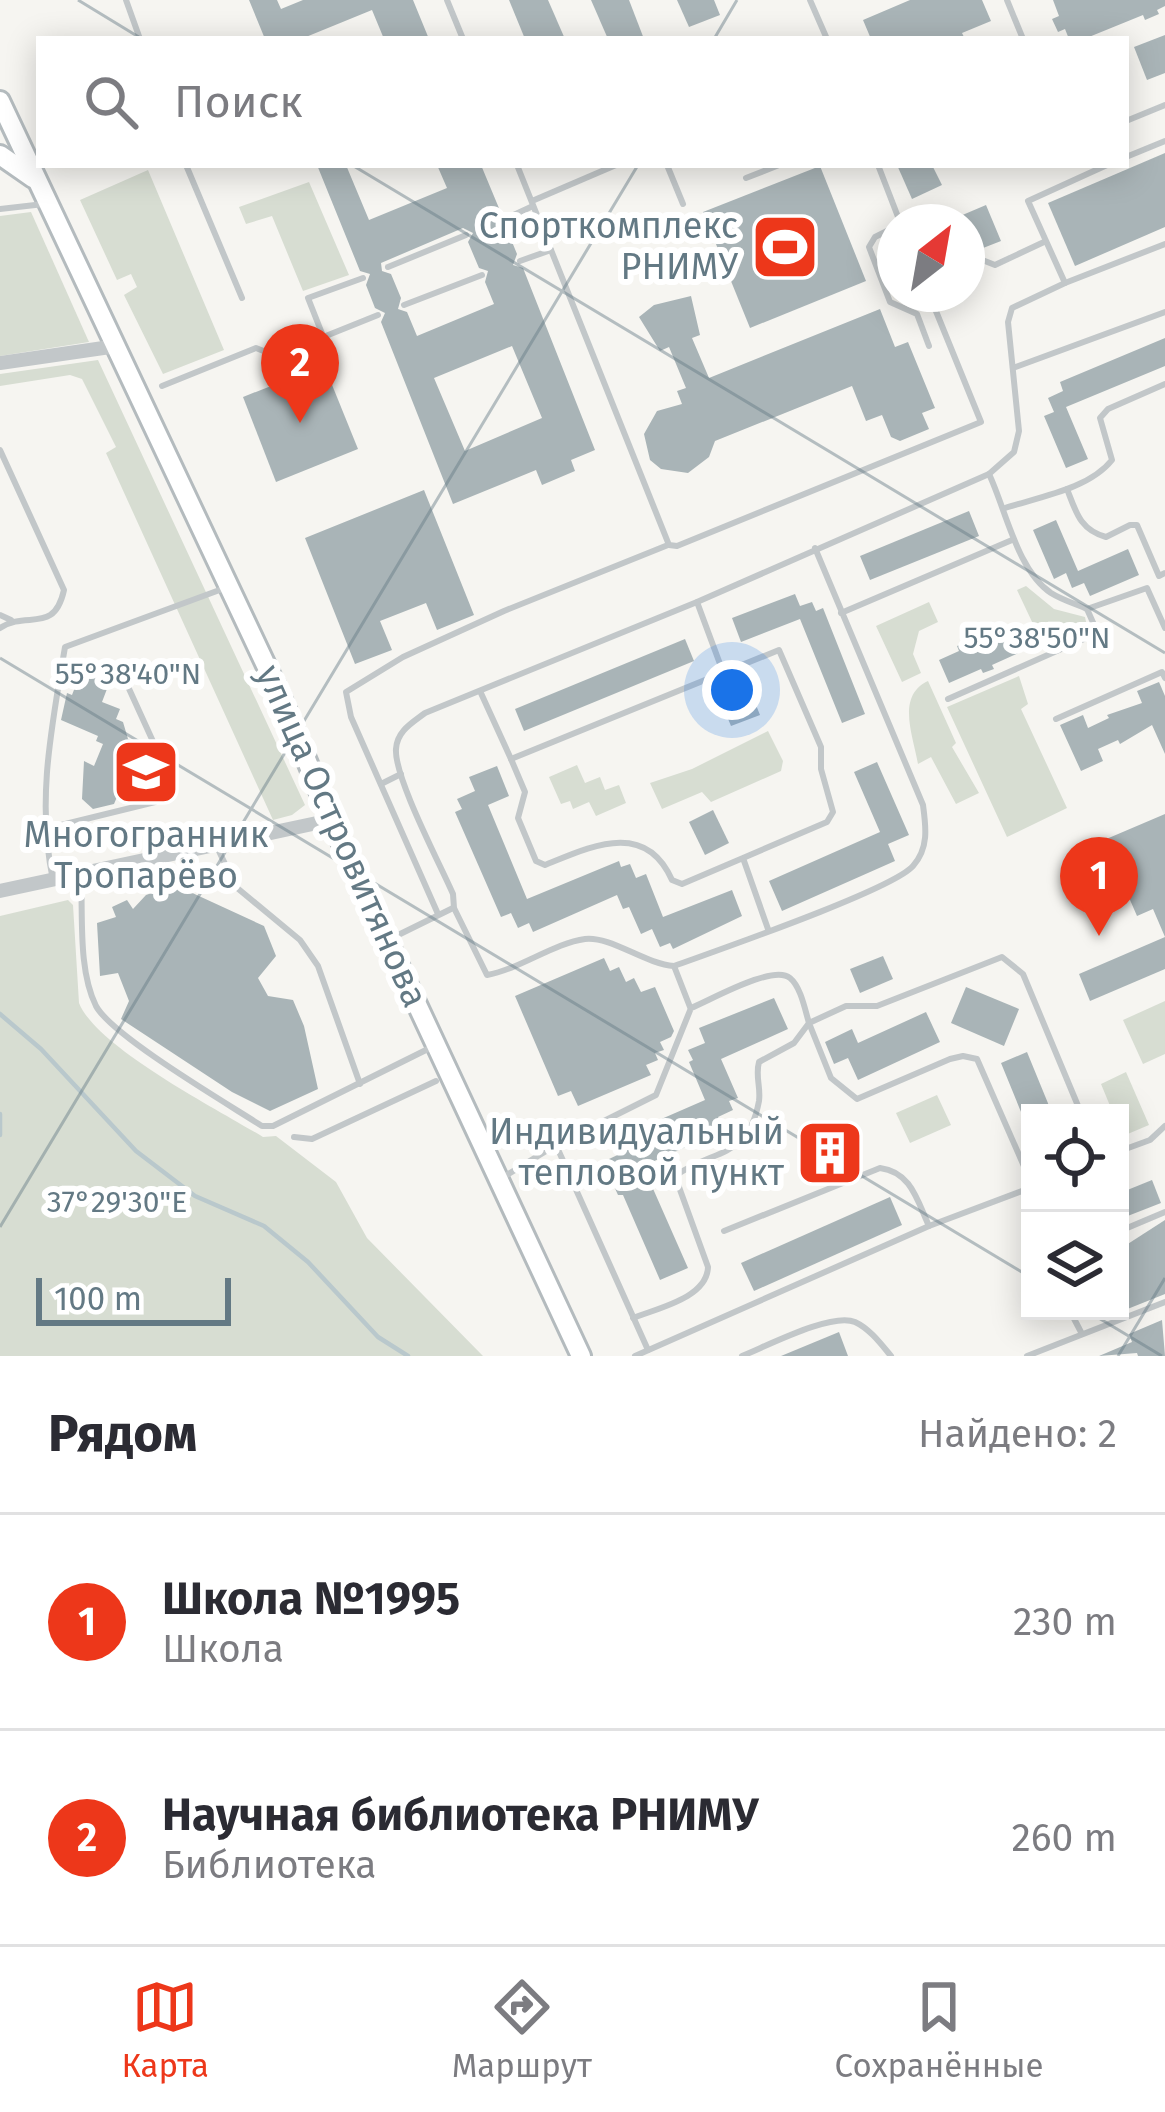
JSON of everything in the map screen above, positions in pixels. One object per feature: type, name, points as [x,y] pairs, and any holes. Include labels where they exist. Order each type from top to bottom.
[{"type":"main road","points":[[0,101],[5,122],[0,134]]},
{"type":"main road","name":"улица Островитянова","points":[[0,101],[280,695],[386,941],[581,1356]]},
{"type":"main road","name":"улица Островитянова","points":[[0,155],[20,165],[44,195]]},
{"type":"street","points":[[0,363],[117,346]]},
{"type":"street","points":[[0,891],[331,820]]},
{"type":"lane","points":[[126,0],[139,36]]},
{"type":"lane","points":[[447,0],[463,36]]},
{"type":"lane","points":[[811,0],[826,36]]},
{"type":"lane","points":[[1007,0],[1022,36]]},
{"type":"lane","points":[[1129,120],[1165,105]]},
{"type":"lane","points":[[1129,156],[1165,141]]},
{"type":"lane","points":[[187,168],[242,298]]},
{"type":"lane","points":[[518,168],[670,545]]},
{"type":"lane","points":[[503,220],[610,168]]},
{"type":"lane","points":[[668,168],[683,204]]},
{"type":"lane","points":[[746,178],[771,168]]},
{"type":"lane","points":[[879,168],[891,204]]},
{"type":"lane","points":[[1065,283],[1028,201],[1101,168]]},
{"type":"lane","points":[[0,209],[44,195]]},
{"type":"lane","points":[[388,267],[466,236]]},
{"type":"lane","points":[[877,236],[869,247],[877,268]]},
{"type":"lane","points":[[985,261],[995,265],[1044,242]]},
{"type":"lane","points":[[815,548],[923,805],[926,833],[921,855],[906,872],[674,966],[582,939],[519,967],[487,975],[454,908],[453,894],[401,774],[395,751],[401,732],[425,713],[698,602],[815,548],[988,474],[1014,452],[1019,431],[1008,322],[1012,308],[1165,244]]},
{"type":"lane","points":[[520,261],[551,250]]},
{"type":"lane","points":[[404,305],[482,275]]},
{"type":"lane","points":[[323,336],[308,298],[363,278]]},
{"type":"lane","points":[[912,312],[929,346]]},
{"type":"lane","points":[[438,914],[347,704],[346,692],[504,611],[981,422],[936,312]]},
{"type":"lane","points":[[1013,368],[1165,312]]},
{"type":"lane","points":[[162,386],[256,348],[276,356],[378,315]]},
{"type":"lane","points":[[1005,508],[1066,489],[1104,470],[1112,460],[1100,418],[1108,409],[1165,384]]},
{"type":"lane","points":[[0,450],[64,590],[61,607],[50,616],[11,620],[0,628]]},
{"type":"lane","points":[[948,699],[1093,635],[1095,627],[1087,609],[1048,592],[1012,540],[1005,508],[988,474]]},
{"type":"lane","points":[[1066,489],[1083,526],[1092,533],[1106,537],[1137,525],[1159,576],[1165,573]]},
{"type":"lane","points":[[841,613],[1012,540]]},
{"type":"lane","points":[[53,880],[45,829],[45,775],[65,647],[229,586]]},
{"type":"lane","points":[[1087,609],[1147,588],[1165,628]]},
{"type":"lane","points":[[698,602],[723,672]]},
{"type":"lane","points":[[0,615],[11,620]]},
{"type":"lane","points":[[479,691],[525,792],[518,818],[536,861],[545,866],[601,842],[625,842],[648,851],[665,864],[672,880],[682,884],[827,822],[833,812],[821,769],[821,747],[779,650],[511,759]]},
{"type":"lane","points":[[45,829],[155,802],[165,788],[166,770],[120,669]]},
{"type":"lane","points":[[1056,719],[1164,672]]},
{"type":"lane","points":[[381,784],[401,774]]},
{"type":"lane","points":[[216,844],[236,887],[300,940],[318,966],[360,1084]]},
{"type":"lane","points":[[743,858],[768,928]]},
{"type":"lane","points":[[81,873],[88,979],[97,1008],[262,1126],[273,1126],[436,1046]]},
{"type":"lane","points":[[386,941],[454,908]]},
{"type":"lane","points":[[633,1318],[701,1288],[708,1277],[675,1176],[742,1143],[759,1100],[759,1062],[794,1043],[809,1023],[846,1006],[877,1006],[1002,957],[1023,974],[1078,1104]]},
{"type":"lane","points":[[500,1178],[656,1095],[691,1008],[674,966]]},
{"type":"lane","points":[[691,1008],[768,974],[783,974],[794,981],[831,1078],[857,1099],[950,1058],[977,1059],[1021,1163]]},
{"type":"lane","points":[[294,1137],[312,1139],[436,1081]]},
{"type":"lane","points":[[1129,1148],[1150,1140],[1165,1126]]},
{"type":"lane","points":[[556,1145],[648,1350]]},
{"type":"lane","points":[[724,1232],[880,1168],[896,1170],[910,1183],[929,1226]]},
{"type":"lane","points":[[634,1356],[1021,1188]]},
{"type":"lane","points":[[1129,1227],[1165,1212]]},
{"type":"lane","points":[[1027,1356],[1165,1302]]},
{"type":"lane","points":[[742,1356],[834,1320],[851,1320],[891,1356]]},
{"type":"lane","points":[[1075,1320],[1082,1334]]},
{"type":"lane","points":[[768,1346],[772,1356]]},
{"type":"shaded area","points":[[148,170],[224,350],[163,374],[124,295],[137,287],[131,274],[117,280],[80,200]]},
{"type":"shaded area","points":[[309,182],[349,275],[303,291],[272,216],[246,224],[239,207]]},
{"type":"shaded area","points":[[31,212],[89,342],[0,356],[0,216]]},
{"type":"shaded area","points":[[98,360],[305,805],[292,815],[273,820],[106,453],[116,447],[82,379],[70,375],[0,386],[0,374]]},
{"type":"shaded area","points":[[1026,586],[1054,609],[1085,617],[1088,631],[1052,647],[1042,643],[1017,590]]},
{"type":"shaded area","points":[[929,602],[938,622],[919,631],[913,654],[921,673],[902,682],[876,626]]},
{"type":"shaded area","points":[[1019,676],[1028,704],[1021,709],[1067,808],[1007,837],[947,707]]},
{"type":"shaded area","points":[[928,681],[956,743],[952,747],[979,793],[956,804],[931,757],[918,764],[909,706],[918,688]]},
{"type":"shaded area","points":[[768,731],[783,761],[781,771],[711,802],[702,792],[662,809],[650,783],[692,769]]},
{"type":"shaded area","points":[[577,765],[585,783],[600,777],[605,790],[619,785],[626,803],[596,816],[589,802],[573,809],[570,801],[561,804],[549,777]]},
{"type":"shaded area","points":[[68,900],[73,905],[79,1003],[90,1021],[161,1077],[263,1137],[276,1136],[336,1182],[367,1238],[483,1356],[0,1356],[0,916]]},
{"type":"shaded area","points":[[1165,1001],[1165,1054],[1143,1064],[1123,1020]]},
{"type":"shaded area","points":[[1126,1072],[1149,1125],[1129,1133],[1129,1104],[1109,1104],[1101,1084]]},
{"type":"shaded area","points":[[937,1095],[951,1125],[910,1143],[896,1113]]},
{"type":"building","points":[[249,0],[277,0],[281,9],[303,0],[413,0],[428,36],[383,36],[372,10],[308,36],[264,36]]},
{"type":"building","points":[[509,0],[548,0],[564,36],[524,36]]},
{"type":"building","points":[[591,0],[629,0],[643,36],[607,36]]},
{"type":"building","points":[[677,0],[714,0],[720,15],[689,27]]},
{"type":"building","points":[[910,0],[982,0],[991,21],[964,36],[870,36],[863,20]]},
{"type":"building","points":[[1053,0],[1165,0],[1159,14],[1145,20],[1143,15],[1091,36],[1068,36],[1065,29],[1058,32],[1052,19],[1059,16]]},
{"type":"building","points":[[1165,35],[1165,73],[1147,80],[1134,47]]},
{"type":"building","points":[[1165,153],[1165,227],[1075,266],[1048,203]]},
{"type":"building","points":[[318,168],[347,168],[369,220],[447,188],[438,168],[482,168],[501,213],[496,222],[506,227],[517,254],[513,265],[523,268],[595,450],[571,460],[575,471],[542,485],[536,470],[453,504],[381,322],[385,313],[375,308],[366,285],[370,274],[360,271]],"holes":[[[463,228],[473,233],[468,242],[479,268],[488,271],[485,282],[494,304],[417,336],[407,312],[398,309],[401,298],[381,263]],[[512,346],[542,418],[465,451],[434,378]]]},
{"type":"building","name":"Спорткомплекс РНИМУ","points":[[821,168],[866,281],[750,328],[703,212]]},
{"type":"building","points":[[898,168],[934,168],[942,185],[912,199]]},
{"type":"building","points":[[985,205],[1001,241],[985,247]]},
{"type":"building","points":[[691,296],[700,335],[692,338],[709,378],[881,312],[895,347],[908,342],[935,408],[922,413],[929,429],[900,441],[891,437],[882,415],[866,421],[852,386],[715,441],[709,457],[688,473],[661,469],[650,460],[644,434],[657,411],[682,404],[677,391],[686,388],[669,347],[660,351],[639,317],[654,305]]},
{"type":"building","points":[[1165,338],[1165,366],[1066,407],[1088,459],[1066,468],[1044,416],[1054,412],[1048,398],[1063,391],[1060,382]]},
{"type":"building","points":[[324,365],[358,449],[276,482],[243,397]]},
{"type":"building","points":[[424,490],[474,615],[437,630],[426,603],[380,621],[392,650],[355,664],[305,538]]},
{"type":"building","points":[[969,511],[979,536],[870,580],[860,556]]},
{"type":"building","points":[[1056,520],[1078,571],[1128,549],[1139,575],[1090,596],[1084,583],[1072,588],[1066,573],[1054,579],[1033,530]]},
{"type":"building","points":[[795,594],[800,606],[812,602],[816,611],[823,608],[865,714],[842,723],[800,619],[741,642],[732,618]]},
{"type":"building","points":[[1015,626],[1025,650],[992,665],[994,669],[983,673],[981,669],[949,683],[939,660],[959,651],[957,646]]},
{"type":"building","points":[[685,639],[694,661],[524,731],[515,709]]},
{"type":"building","points":[[82,669],[110,681],[102,702],[120,709],[116,719],[134,741],[128,757],[157,769],[147,795],[122,785],[114,804],[93,809],[82,799],[84,761],[94,766],[103,744],[96,741],[98,736],[61,720],[67,693],[72,695]]},
{"type":"building","points":[[1159,682],[1165,696],[1165,754],[1152,725],[1120,744],[1118,740],[1098,749],[1103,761],[1081,771],[1060,725],[1083,715],[1088,728],[1109,718],[1107,715],[1142,703],[1137,691]]},
{"type":"building","points":[[750,690],[760,715],[731,726],[721,702]]},
{"type":"building","points":[[877,762],[909,835],[888,844],[895,861],[782,911],[769,881],[880,832],[854,772]]},
{"type":"building","points":[[497,766],[509,796],[488,805],[527,899],[619,861],[621,867],[630,864],[636,878],[646,874],[663,917],[732,890],[742,916],[673,949],[670,943],[660,947],[652,929],[641,934],[629,907],[623,909],[617,895],[533,932],[529,923],[518,928],[511,913],[501,917],[455,812],[462,809],[457,799],[475,791],[469,777]]},
{"type":"building","points":[[713,810],[729,843],[705,855],[689,822]]},
{"type":"building","points":[[1165,814],[1165,937],[1153,909],[1137,916],[1104,840]]},
{"type":"building","points":[[175,885],[264,926],[276,956],[258,978],[268,996],[293,1000],[318,1089],[270,1111],[232,1092],[121,1019],[129,1001],[118,973],[100,976],[97,923],[116,917],[112,907],[127,900],[133,909],[146,895]]},
{"type":"building","points":[[1165,937],[1165,969],[1090,1001],[1079,974]]},
{"type":"building","points":[[883,956],[893,979],[860,993],[850,969]]},
{"type":"building","points":[[604,958],[610,971],[619,967],[626,982],[634,978],[641,992],[655,987],[674,1031],[660,1042],[664,1050],[655,1053],[658,1060],[646,1065],[651,1075],[578,1106],[571,1091],[558,1096],[515,996]]},
{"type":"building","points":[[966,987],[1019,1009],[1004,1046],[951,1023]]},
{"type":"building","points":[[774,998],[788,1029],[721,1059],[738,1098],[729,1101],[733,1110],[718,1117],[724,1130],[643,1166],[688,1268],[660,1280],[623,1195],[618,1195],[607,1171],[613,1168],[609,1159],[626,1151],[620,1137],[705,1100],[688,1050],[705,1043],[699,1028]]},
{"type":"building","points":[[926,1012],[940,1042],[858,1080],[848,1058],[834,1064],[825,1042],[852,1029],[858,1043]]},
{"type":"building","points":[[1027,1052],[1048,1104],[1021,1104],[1021,1112],[1001,1063]]},
{"type":"building","name":"Индивидуальный тепловой пункт","points":[[841,1133],[852,1160],[820,1173],[809,1146]]},
{"type":"building","points":[[1152,1180],[1161,1203],[1129,1215],[1129,1189]]},
{"type":"building","points":[[890,1197],[902,1225],[754,1291],[741,1263]]},
{"type":"building","points":[[1165,1220],[1165,1294],[1129,1308],[1129,1243]]},
{"type":"building","points":[[1162,1320],[1165,1356],[1099,1356],[1132,1342],[1129,1334]]},
{"type":"building","points":[[839,1332],[848,1356],[781,1356]]},
{"type":"waterway","points":[[0,1014],[41,1049],[136,1151],[195,1196],[264,1226],[308,1262],[378,1337],[408,1356]]},
{"type":"waterway","points":[[0,1114],[0,1135]]},
{"type":"place","name":"Спорткомплекс РНИМУ","points":[[785,247]]},
{"type":"place","name":"Научная библиотека РНИМУ","points":[[300,423]]},
{"type":"place","name":"Многогранник Тропарёво","points":[[146,772]]},
{"type":"place","name":"Школа №1995","points":[[1099,936]]},
{"type":"place","name":"Индивидуальный тепловой пункт","points":[[830,1153]]}]
